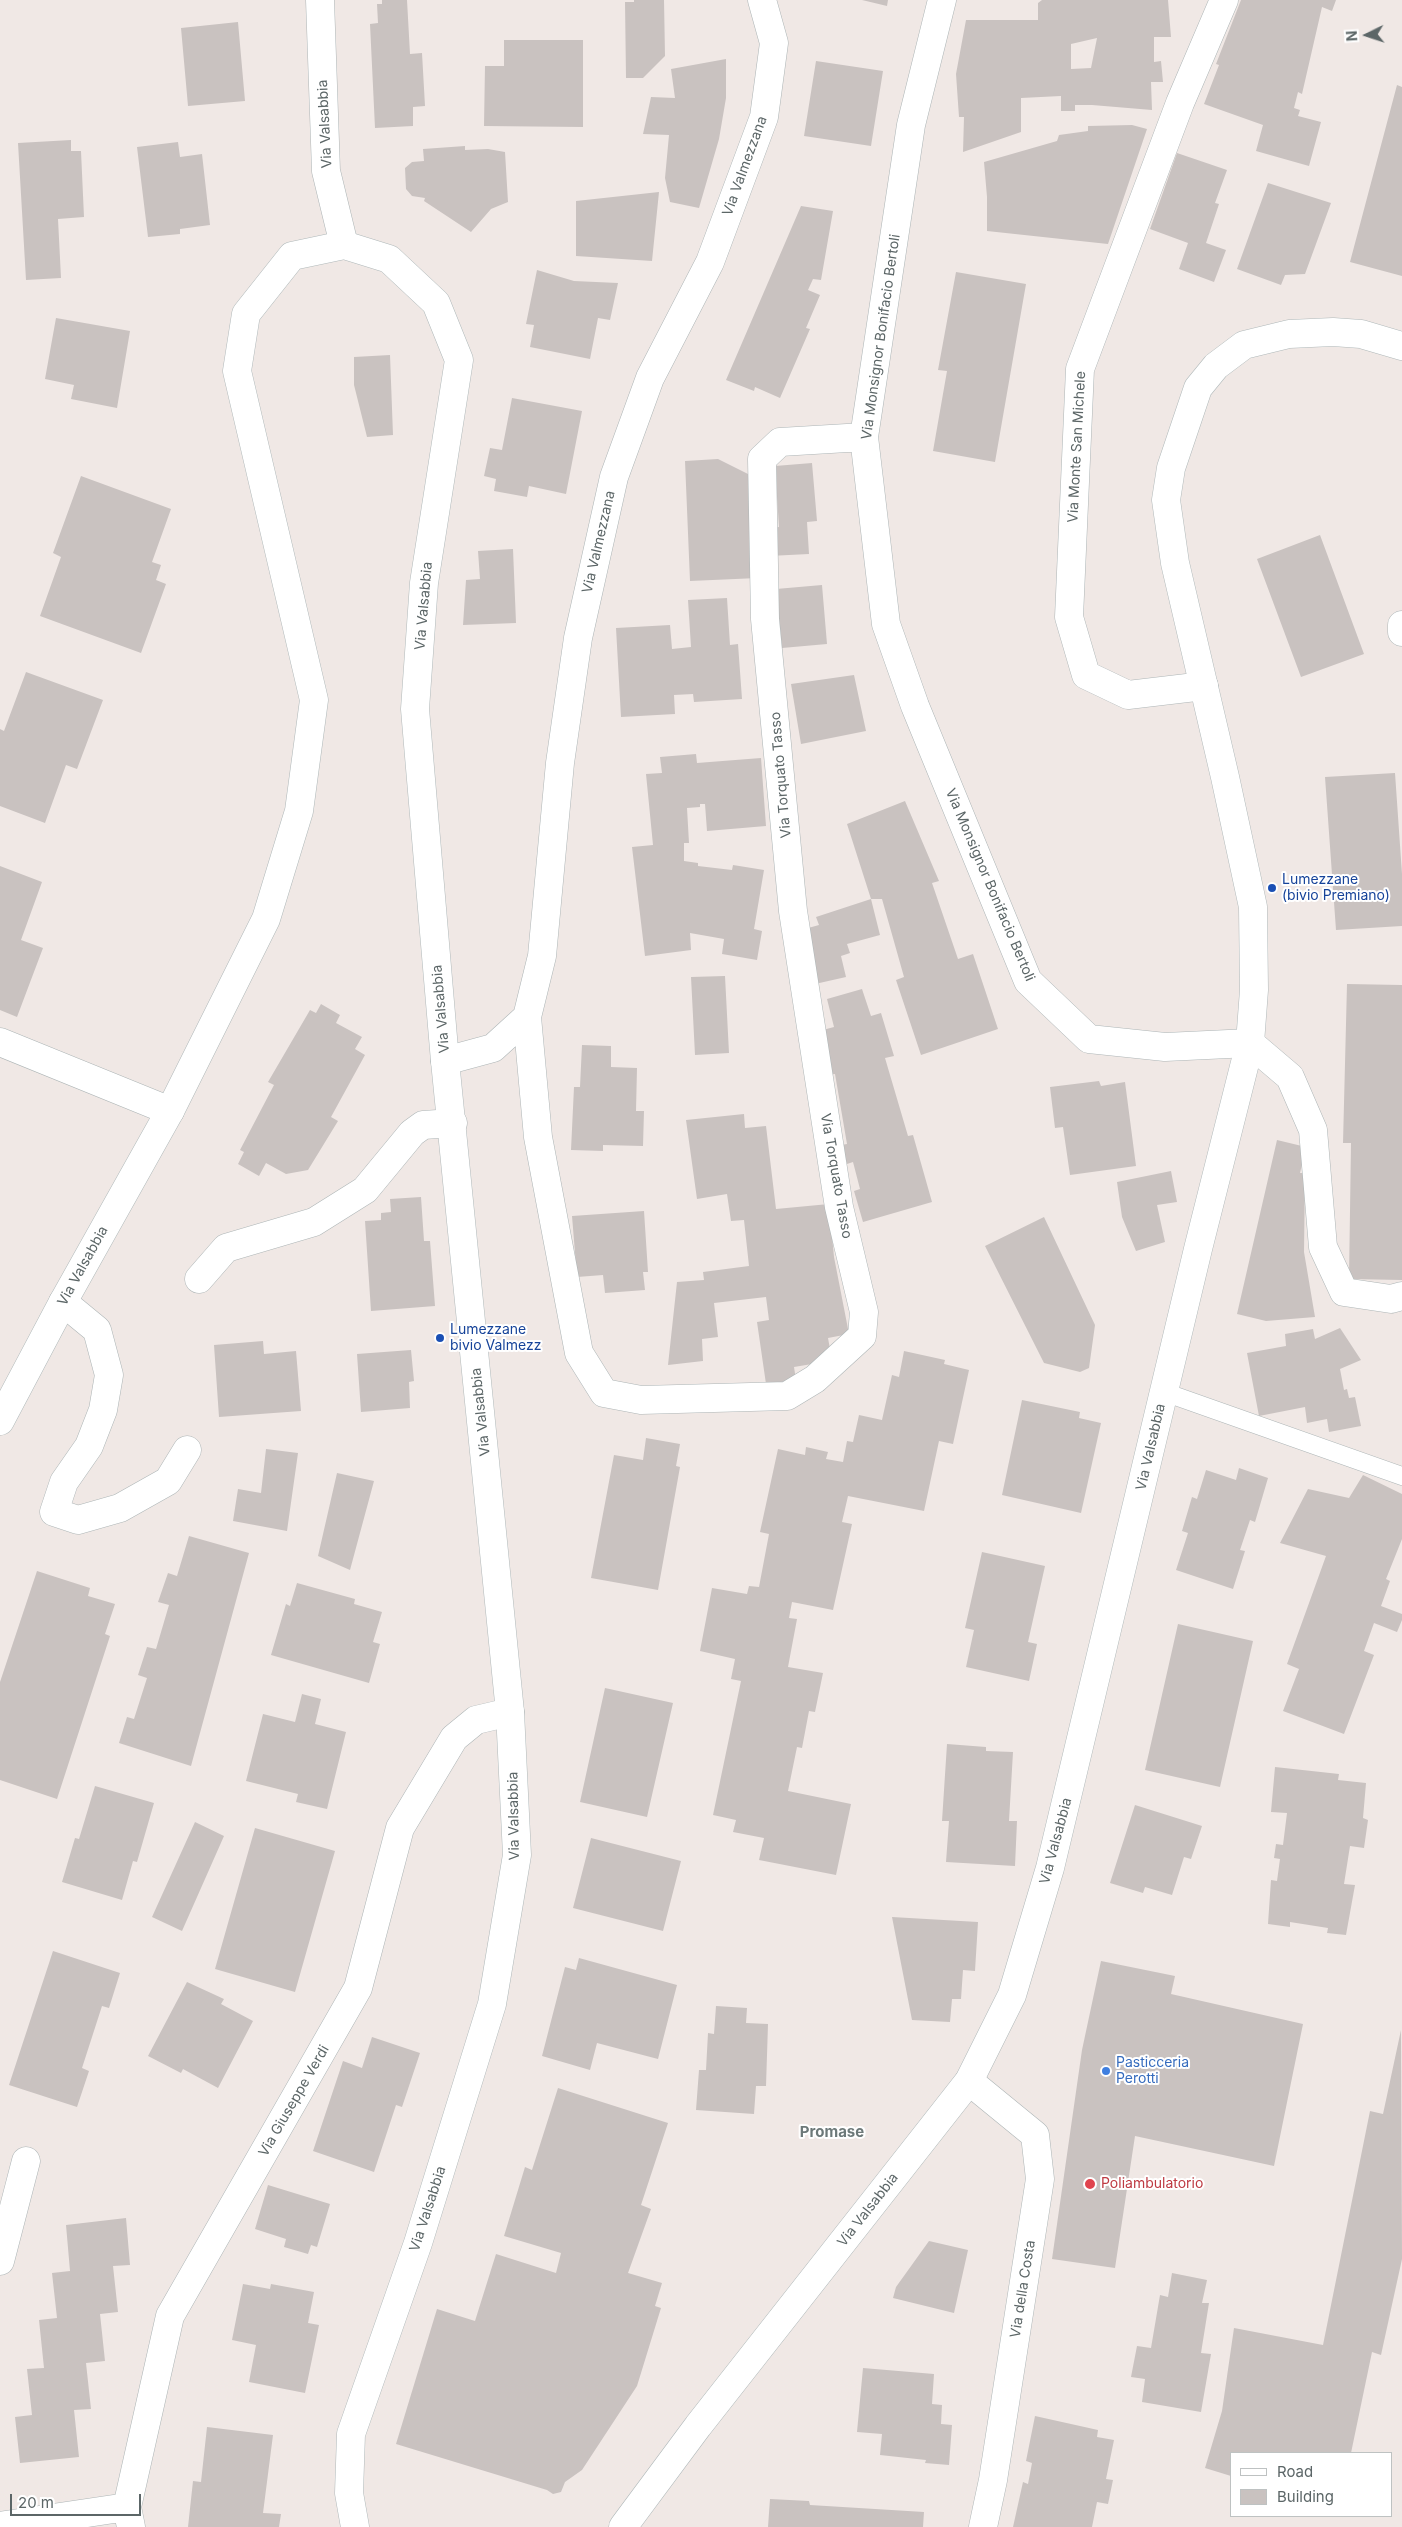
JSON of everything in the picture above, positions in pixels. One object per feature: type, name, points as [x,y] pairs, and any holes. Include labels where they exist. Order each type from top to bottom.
[{"type":"street","name":"Via Valsabbia","points":[[320,0],[326,171],[344,245]]},
{"type":"street","name":"Via Valmezzana","points":[[527,1017],[542,956],[560,763],[578,638],[614,477],[650,378],[710,262],[764,117],[774,43],[762,0]]},
{"type":"street","name":"Via Monsignor Bonifacio Bertoli","points":[[942,0],[911,125],[864,438],[886,624],[915,706],[1028,981],[1088,1038],[1165,1048],[1250,1043]]},
{"type":"street","name":"Via Monte San Michele","points":[[1204,686],[1128,695],[1086,675],[1068,617],[1080,369],[1180,103],[1224,0]]},
{"type":"street","name":"Via Valsabbia","points":[[0,1422],[63,1302],[170,1112],[266,919],[299,811],[314,700],[237,371],[246,314],[292,256],[344,245],[389,259],[436,302],[459,360],[424,583],[415,709],[445,1061],[453,1123],[510,1712],[517,1855],[492,2004],[418,2243],[351,2434],[349,2493],[355,2527]]},
{"type":"street","points":[[1402,346],[1361,334],[1333,332],[1289,334],[1244,345],[1216,366],[1198,388],[1171,468],[1166,500],[1175,563],[1253,907],[1254,990],[1250,1043],[1290,1076],[1313,1130],[1323,1247],[1344,1292],[1391,1299],[1402,1296]]},
{"type":"street","name":"Via Torquato Tasso","points":[[527,1017],[538,1137],[579,1354],[604,1393],[641,1400],[787,1396],[815,1379],[862,1336],[864,1312],[839,1207],[793,911],[765,619],[762,459],[780,442],[864,438]]},
{"type":"street","points":[[1402,625],[1402,632]]},
{"type":"street","points":[[445,1061],[493,1048],[527,1017]]},
{"type":"street","points":[[0,1042],[170,1112]]},
{"type":"street","name":"Via Valsabbia","points":[[623,2527],[698,2426],[969,2081],[1012,1995],[1050,1868],[1250,1043]]},
{"type":"street","points":[[199,1280],[226,1248],[314,1222],[364,1190],[412,1133],[423,1125],[453,1123]]},
{"type":"street","points":[[63,1302],[97,1330],[109,1375],[103,1410],[89,1446],[64,1482],[54,1512],[78,1520],[120,1508],[168,1481],[187,1450]]},
{"type":"street","name":"Via Giuseppe Verdi","points":[[129,2517],[170,2316],[358,1988],[400,1828],[454,1738],[476,1720],[510,1712]]},
{"type":"street","name":"Via della Costa","points":[[969,2081],[1035,2135],[1040,2179],[993,2480],[983,2527]]},
{"type":"street","points":[[0,2262],[26,2161]]},
{"type":"street","points":[[0,2526],[129,2517]]},
{"type":"lane","points":[[1164,1392],[1402,1476]]},
{"type":"building","points":[[382,0],[407,0],[410,54],[422,53],[425,106],[413,107],[413,126],[375,128],[370,24],[378,23],[377,4],[382,4]]},
{"type":"building","points":[[634,0],[664,0],[665,56],[643,78],[626,78],[625,2],[634,2]]},
{"type":"building","points":[[862,0],[888,0],[887,6]]},
{"type":"building","points":[[1042,0],[1168,0],[1171,37],[1154,37],[1154,62],[1161,61],[1163,82],[1151,82],[1152,110],[1075,105],[1075,111],[1061,111],[1061,96],[1021,98],[1021,132],[963,152],[964,117],[959,117],[956,74],[966,20],[1038,20],[1038,3]],"holes":[[[1097,38],[1091,68],[1071,69],[1071,44]]]},
{"type":"building","points":[[1241,0],[1336,0],[1332,11],[1322,7],[1302,94],[1298,92],[1294,108],[1300,110],[1298,116],[1321,122],[1309,166],[1256,151],[1263,125],[1204,104],[1219,65],[1216,64]]},
{"type":"building","points":[[238,22],[245,101],[188,106],[181,28]]},
{"type":"building","points":[[504,40],[583,40],[583,127],[484,126],[485,66],[504,66]]},
{"type":"building","points":[[726,59],[726,98],[719,139],[699,208],[670,202],[665,178],[669,135],[643,134],[651,97],[675,98],[671,69]]},
{"type":"building","points":[[816,61],[883,71],[871,146],[804,136]]},
{"type":"building","points":[[1397,85],[1402,87],[1402,276],[1350,262]]},
{"type":"building","points":[[1132,125],[1147,129],[1108,244],[987,231],[984,162],[1057,141],[1059,135],[1088,131],[1088,126]]},
{"type":"building","points":[[71,140],[71,151],[81,151],[84,217],[58,219],[61,278],[26,280],[18,143]]},
{"type":"building","points":[[178,142],[180,157],[202,154],[210,225],[180,229],[180,234],[148,237],[137,147]]},
{"type":"building","points":[[465,146],[465,150],[488,149],[505,152],[508,202],[491,209],[471,232],[424,201],[425,198],[412,196],[406,189],[405,168],[412,162],[424,161],[423,149]]},
{"type":"building","points":[[1177,153],[1227,170],[1215,203],[1219,204],[1206,243],[1226,250],[1214,282],[1179,269],[1188,243],[1150,229]]},
{"type":"building","points":[[1268,183],[1331,203],[1305,274],[1285,275],[1281,285],[1237,269]]},
{"type":"building","points":[[659,192],[652,261],[576,256],[576,201]]},
{"type":"building","points":[[801,206],[833,211],[821,280],[813,279],[808,290],[820,295],[806,328],[810,329],[780,398],[755,387],[754,391],[726,380]]},
{"type":"building","points":[[537,270],[574,281],[618,283],[610,320],[598,318],[590,359],[530,347],[534,325],[526,324]]},
{"type":"building","points":[[956,272],[1026,284],[995,462],[933,451],[947,371],[938,370]]},
{"type":"building","points":[[56,318],[130,331],[117,408],[71,399],[74,385],[45,379]]},
{"type":"building","points":[[390,355],[393,435],[367,437],[354,385],[354,357]]},
{"type":"building","points":[[512,398],[582,411],[566,494],[529,486],[527,497],[494,491],[496,479],[484,476],[490,448],[502,450]]},
{"type":"building","points":[[718,459],[752,476],[758,578],[690,581],[685,461]]},
{"type":"building","points":[[812,463],[817,521],[807,522],[809,554],[769,556],[766,528],[779,527],[775,466]]},
{"type":"building","points":[[81,476],[171,509],[152,562],[161,565],[156,580],[166,584],[141,653],[40,616],[61,557],[53,553]]},
{"type":"building","points":[[1320,535],[1364,654],[1301,677],[1257,559]]},
{"type":"building","points":[[513,549],[516,623],[463,625],[466,580],[480,579],[478,551]]},
{"type":"building","points":[[822,585],[827,644],[782,648],[776,589]]},
{"type":"building","points":[[727,598],[730,645],[738,644],[742,699],[694,702],[693,694],[674,695],[675,714],[621,717],[616,628],[670,625],[672,649],[691,647],[688,600]]},
{"type":"building","points":[[26,672],[103,700],[77,769],[66,765],[45,823],[0,806],[0,729],[4,731]]},
{"type":"building","points":[[854,675],[866,731],[801,744],[791,684]]},
{"type":"building","points":[[696,754],[697,763],[761,758],[766,826],[707,831],[705,804],[700,804],[700,807],[687,808],[689,843],[684,843],[684,861],[698,863],[698,866],[732,870],[733,865],[764,870],[754,929],[762,931],[757,960],[722,954],[724,939],[690,933],[691,950],[645,956],[632,847],[653,845],[646,774],[662,773],[660,757]]},
{"type":"building","points":[[1395,773],[1402,874],[1402,926],[1336,930],[1325,777]]},
{"type":"building","points":[[905,801],[939,881],[932,883],[958,959],[973,954],[998,1029],[921,1055],[896,980],[904,977],[882,899],[871,899],[847,824]]},
{"type":"building","points":[[0,866],[42,882],[21,940],[43,948],[17,1017],[0,1010]]},
{"type":"building","points":[[871,899],[880,935],[847,944],[850,953],[841,956],[846,977],[815,984],[801,930],[819,925],[816,917]]},
{"type":"building","points":[[725,976],[729,1053],[695,1055],[691,977]]},
{"type":"building","points":[[1347,984],[1402,985],[1402,1280],[1349,1279],[1351,1143],[1343,1143]]},
{"type":"building","points":[[862,989],[871,1016],[881,1013],[894,1056],[885,1058],[908,1136],[913,1135],[932,1202],[863,1222],[854,1191],[860,1189],[853,1162],[847,1164],[841,1145],[847,1144],[835,1074],[828,1075],[819,1031],[834,1027],[827,999]]},
{"type":"building","points":[[321,1004],[340,1015],[336,1023],[362,1037],[355,1049],[365,1055],[331,1117],[338,1121],[308,1170],[286,1174],[266,1163],[259,1176],[238,1164],[244,1152],[240,1150],[274,1085],[268,1082],[310,1010],[316,1013]]},
{"type":"building","points":[[582,1045],[611,1046],[611,1067],[637,1068],[636,1111],[644,1111],[643,1146],[603,1145],[603,1151],[571,1150],[574,1087],[580,1087]]},
{"type":"building","points":[[1099,1081],[1101,1086],[1125,1082],[1136,1166],[1070,1175],[1063,1127],[1055,1128],[1050,1087]]},
{"type":"building","points":[[744,1114],[745,1128],[766,1126],[776,1209],[829,1204],[834,1257],[849,1334],[828,1338],[830,1349],[818,1363],[794,1367],[796,1380],[766,1384],[757,1322],[769,1320],[766,1297],[714,1303],[718,1337],[702,1339],[703,1361],[668,1365],[677,1282],[704,1280],[703,1272],[749,1266],[744,1220],[731,1221],[727,1194],[697,1199],[686,1120]]},
{"type":"building","points":[[1277,1140],[1306,1147],[1300,1173],[1305,1173],[1304,1252],[1315,1317],[1266,1321],[1237,1314]]},
{"type":"building","points":[[1171,1171],[1177,1202],[1157,1205],[1165,1242],[1136,1251],[1122,1217],[1117,1182]]},
{"type":"building","points":[[421,1197],[424,1241],[430,1241],[435,1306],[371,1311],[365,1221],[381,1220],[381,1213],[391,1212],[390,1199]]},
{"type":"building","points":[[644,1211],[648,1272],[643,1272],[645,1290],[605,1293],[603,1275],[577,1277],[572,1216]]},
{"type":"building","points":[[1044,1217],[1095,1325],[1089,1368],[1080,1372],[1044,1363],[985,1246]]},
{"type":"building","points":[[1340,1328],[1361,1360],[1340,1369],[1344,1390],[1347,1389],[1349,1398],[1355,1397],[1361,1426],[1329,1432],[1327,1419],[1307,1423],[1305,1407],[1259,1416],[1247,1353],[1286,1346],[1285,1334],[1313,1329],[1315,1339]]},
{"type":"building","points":[[263,1341],[264,1354],[296,1351],[301,1411],[219,1417],[214,1345]]},
{"type":"building","points":[[411,1350],[414,1381],[409,1382],[410,1408],[361,1412],[357,1354]]},
{"type":"building","points":[[904,1351],[945,1360],[944,1364],[969,1370],[953,1444],[939,1441],[924,1511],[848,1496],[842,1522],[852,1524],[833,1610],[792,1602],[789,1618],[797,1619],[788,1667],[823,1673],[815,1712],[809,1711],[802,1748],[797,1747],[788,1791],[851,1804],[836,1875],[759,1860],[764,1838],[733,1832],[736,1820],[713,1815],[741,1681],[731,1679],[735,1659],[700,1651],[712,1588],[747,1594],[749,1586],[759,1587],[769,1534],[760,1532],[778,1449],[805,1455],[806,1447],[828,1452],[826,1459],[843,1462],[847,1441],[853,1442],[859,1415],[882,1420],[892,1375],[899,1377]]},
{"type":"building","points":[[1022,1400],[1080,1412],[1079,1418],[1101,1423],[1081,1513],[1002,1495]]},
{"type":"building","points":[[646,1438],[680,1444],[676,1466],[680,1467],[658,1590],[591,1578],[614,1455],[643,1460]]},
{"type":"building","points":[[266,1449],[298,1453],[287,1531],[233,1521],[238,1489],[261,1493]]},
{"type":"building","points":[[1239,1468],[1268,1478],[1255,1522],[1250,1520],[1240,1550],[1245,1551],[1233,1589],[1176,1570],[1188,1533],[1182,1531],[1192,1497],[1197,1499],[1206,1470],[1236,1480]]},
{"type":"building","points":[[337,1473],[374,1481],[350,1570],[318,1556]]},
{"type":"building","points":[[1363,1475],[1402,1494],[1402,1539],[1386,1579],[1390,1581],[1381,1606],[1402,1614],[1402,1620],[1397,1632],[1374,1623],[1364,1651],[1374,1655],[1344,1734],[1283,1711],[1299,1669],[1287,1664],[1326,1556],[1280,1543],[1308,1489],[1349,1498]]},
{"type":"building","points":[[189,1536],[249,1553],[191,1766],[119,1743],[127,1717],[134,1719],[147,1678],[138,1675],[147,1647],[156,1649],[169,1605],[158,1602],[168,1573],[177,1576]]},
{"type":"building","points":[[982,1552],[1045,1566],[1028,1642],[1037,1644],[1029,1681],[966,1667],[974,1630],[965,1628]]},
{"type":"building","points":[[37,1571],[90,1588],[88,1596],[115,1604],[105,1634],[110,1636],[57,1799],[0,1780],[0,1682]]},
{"type":"building","points":[[297,1583],[355,1599],[354,1604],[382,1612],[373,1642],[380,1644],[369,1683],[271,1655],[286,1604],[290,1606]]},
{"type":"building","points":[[1178,1624],[1253,1641],[1220,1787],[1145,1770]]},
{"type":"building","points":[[605,1688],[673,1703],[647,1817],[580,1802]]},
{"type":"building","points":[[302,1694],[321,1699],[315,1724],[346,1732],[327,1809],[296,1802],[298,1794],[246,1781],[263,1714],[295,1722]]},
{"type":"building","points":[[947,1744],[986,1747],[986,1751],[1013,1752],[1009,1821],[1017,1821],[1015,1866],[946,1862],[949,1821],[942,1821]]},
{"type":"building","points":[[1275,1767],[1339,1774],[1338,1780],[1366,1783],[1363,1818],[1368,1820],[1364,1848],[1350,1846],[1344,1884],[1355,1885],[1346,1935],[1327,1933],[1328,1928],[1290,1922],[1290,1927],[1268,1924],[1271,1880],[1277,1881],[1280,1859],[1274,1858],[1276,1844],[1283,1845],[1287,1813],[1271,1812]]},
{"type":"building","points":[[95,1786],[154,1803],[137,1862],[133,1861],[122,1900],[62,1882],[75,1838],[79,1839]]},
{"type":"building","points":[[1135,1805],[1202,1826],[1191,1859],[1184,1857],[1172,1895],[1145,1887],[1143,1893],[1110,1883]]},
{"type":"building","points":[[195,1822],[224,1836],[182,1931],[152,1917]]},
{"type":"building","points":[[255,1828],[335,1851],[295,1992],[215,1969]]},
{"type":"building","points":[[591,1838],[681,1861],[663,1931],[573,1908]]},
{"type":"building","points":[[892,1917],[978,1922],[975,1971],[963,1970],[961,1999],[952,1999],[950,2022],[912,2020]]},
{"type":"building","points":[[53,1951],[120,1973],[109,2008],[102,2006],[82,2068],[89,2071],[77,2107],[9,2085]]},
{"type":"building","points":[[579,1958],[677,1985],[658,2059],[597,2043],[590,2070],[542,2056],[565,1967],[576,1970]]},
{"type":"building","points":[[1101,1961],[1175,1976],[1171,1994],[1303,2024],[1274,2166],[1135,2136],[1115,2268],[1052,2259],[1082,2050]]},
{"type":"building","points":[[187,1982],[224,1999],[221,2004],[253,2021],[218,2088],[183,2069],[181,2073],[148,2056]]},
{"type":"building","points":[[716,2006],[747,2008],[746,2023],[768,2024],[766,2086],[756,2086],[754,2114],[696,2110],[699,2070],[706,2070],[708,2033],[714,2034]]},
{"type":"building","points":[[1401,2030],[1402,2259],[1381,2355],[1372,2352],[1351,2452],[1230,2452],[1230,2476],[1205,2468],[1222,2411],[1234,2328],[1323,2345],[1370,2111],[1383,2114]]},
{"type":"building","points":[[372,2037],[420,2053],[402,2107],[396,2105],[374,2172],[313,2151],[343,2061],[362,2068]]},
{"type":"building","points":[[558,2088],[668,2123],[641,2205],[651,2209],[628,2273],[662,2283],[655,2306],[661,2308],[637,2386],[582,2470],[565,2482],[561,2492],[553,2494],[547,2490],[396,2444],[437,2309],[475,2321],[496,2254],[556,2273],[561,2253],[504,2236],[525,2167],[532,2170]]},
{"type":"building","points":[[268,2185],[330,2204],[317,2247],[311,2245],[308,2254],[284,2247],[286,2239],[255,2229]]},
{"type":"building","points":[[126,2218],[130,2265],[113,2266],[118,2312],[100,2314],[105,2361],[86,2363],[91,2409],[74,2410],[79,2457],[20,2463],[15,2417],[32,2415],[27,2369],[44,2368],[39,2320],[57,2318],[52,2273],[70,2271],[66,2225]]},
{"type":"building","points":[[929,2241],[968,2250],[954,2313],[893,2298],[896,2287]]},
{"type":"building","points":[[1172,2273],[1207,2280],[1202,2303],[1209,2303],[1201,2353],[1211,2354],[1201,2412],[1142,2402],[1145,2379],[1131,2377],[1137,2346],[1151,2348],[1160,2295],[1168,2297]]},
{"type":"building","points":[[243,2284],[270,2289],[271,2284],[314,2292],[308,2323],[319,2325],[305,2393],[249,2382],[256,2345],[232,2340]]},
{"type":"building","points":[[863,2368],[934,2374],[932,2404],[942,2405],[941,2424],[952,2425],[949,2465],[925,2463],[926,2460],[880,2455],[882,2434],[857,2432]]},
{"type":"building","points":[[1035,2416],[1098,2430],[1097,2437],[1114,2440],[1106,2479],[1113,2480],[1108,2504],[1097,2502],[1092,2527],[1013,2527],[1023,2482],[1028,2484],[1032,2463],[1026,2461]]},
{"type":"building","points":[[207,2427],[273,2435],[263,2513],[281,2514],[279,2527],[188,2527],[193,2481],[201,2482]]},
{"type":"building","points":[[770,2499],[809,2501],[810,2505],[924,2512],[923,2527],[768,2527]]},
{"type":"place","name":"Lumezzane (bivio Premiano)","points":[[1272,888]]},
{"type":"place","name":"Lumezzane bivio Valmezz","points":[[440,1338]]},
{"type":"place","name":"Pasticceria Perotti","points":[[1106,2071]]},
{"type":"place","name":"Poliambulatorio","points":[[1090,2184]]},
{"type":"district","name":"Promase","points":[[832,2132]]}]
